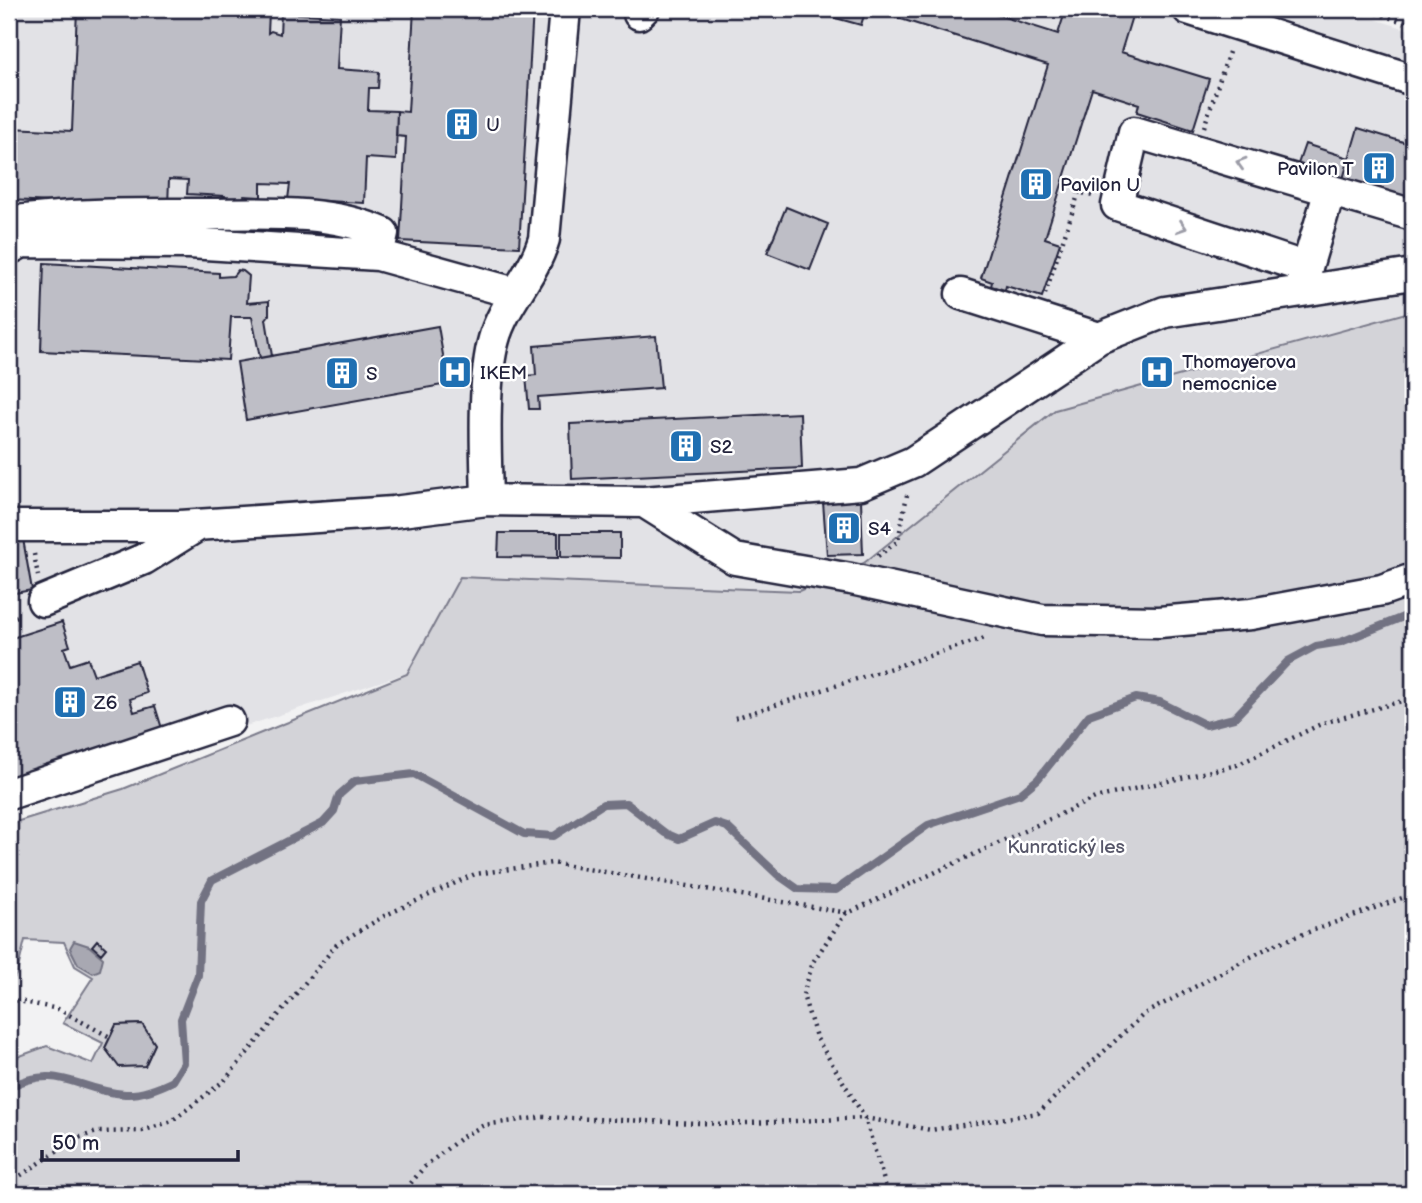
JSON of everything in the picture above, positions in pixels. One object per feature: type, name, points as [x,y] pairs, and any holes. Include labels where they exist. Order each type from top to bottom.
[{"type":"lane","points":[[487,500],[490,357],[498,328],[515,293],[540,253],[544,239],[565,9]]},
{"type":"lane","points":[[1188,9],[1413,80]]},
{"type":"lane","points":[[1304,279],[1117,205],[1134,132],[1413,215]]},
{"type":"lane","points":[[1304,279],[1330,190]]},
{"type":"lane","points":[[9,222],[66,214],[296,214],[356,222],[383,233],[378,255]]},
{"type":"lane","points":[[9,249],[22,242],[189,243],[378,255],[515,293]]},
{"type":"lane","points":[[9,526],[197,526],[393,512],[487,500],[644,502],[860,484],[913,462],[1099,338],[1165,312],[1304,279],[1413,274]]},
{"type":"lane","points":[[961,294],[1099,338]]},
{"type":"lane","points":[[644,502],[734,559],[850,579],[1042,620],[1159,622],[1251,614],[1382,590],[1413,579]]},
{"type":"lane","points":[[43,601],[144,559],[197,526]]},
{"type":"lane","points":[[9,794],[229,721]]},
{"type":"path","points":[[1363,9],[1413,25]]},
{"type":"path","points":[[1197,150],[1238,24]]},
{"type":"path","points":[[1037,318],[1079,192],[1117,205]]},
{"type":"path","points":[[850,579],[898,541],[913,462]]},
{"type":"path","points":[[735,718],[1042,620]]},
{"type":"path","points":[[888,1194],[865,1118],[816,1037],[803,995],[813,962],[846,913],[1095,797],[1237,765],[1323,723],[1413,698]]},
{"type":"path","points":[[9,1183],[78,1138],[97,1132],[142,1131],[172,1121],[225,1080],[337,944],[386,915],[475,874],[552,863],[846,913]]},
{"type":"path","points":[[402,1194],[424,1167],[462,1137],[484,1125],[543,1117],[724,1124],[865,1118],[931,1129],[1038,1112],[1144,1014],[1273,945],[1413,894]]},
{"type":"path","points":[[9,999],[58,1009],[110,1037]]},
{"type":"shaded area","points":[[9,9],[1342,9],[1413,31],[1413,584],[431,665],[9,804]]},
{"type":"shaded area","points":[[74,941],[89,946],[103,958],[100,970],[93,973],[78,964],[70,948]]},
{"type":"green space","name":"Kunratický les","points":[[1413,311],[1413,1194],[9,1194],[9,1060],[47,1046],[93,1064],[103,1043],[63,1023],[93,977],[75,966],[64,942],[25,940],[17,973],[9,987],[17,935],[9,935],[9,824],[123,789],[407,674],[460,577],[799,591],[864,563],[1055,410]],"holes":[[[142,1024],[155,1044],[145,1066],[119,1066],[105,1048],[116,1025]]]},
{"type":"building","points":[[77,9],[269,12],[268,33],[271,31],[280,34],[281,13],[340,16],[337,69],[379,72],[378,88],[369,88],[368,110],[397,111],[396,160],[366,158],[364,203],[288,199],[290,184],[261,183],[261,197],[244,196],[241,201],[228,201],[225,196],[187,194],[188,180],[169,179],[168,207],[9,200],[9,123],[11,128],[72,131]]},
{"type":"building","name":"U","points":[[414,9],[533,9],[519,247],[400,241],[406,137],[396,136],[397,111],[408,112]]},
{"type":"building","points":[[835,9],[866,9],[861,25],[832,17]]},
{"type":"building","name":"Pavilon U","points":[[869,9],[979,9],[1058,34],[1066,9],[1110,9],[1132,16],[1121,52],[1209,79],[1193,130],[1137,112],[1139,104],[1092,89],[1045,238],[1060,243],[1042,297],[1006,286],[1005,290],[991,286],[992,282],[981,278],[1048,65]]},
{"type":"building","name":"Pavilon T","points":[[1358,128],[1413,145],[1413,202],[1343,179]]},
{"type":"building","points":[[1305,144],[1349,158],[1343,179],[1298,164]]},
{"type":"building","points":[[786,207],[828,224],[810,270],[767,253]]},
{"type":"building","points":[[44,263],[219,273],[219,277],[233,276],[238,270],[243,271],[249,276],[247,303],[269,301],[269,315],[266,319],[272,356],[260,358],[252,317],[231,317],[228,360],[41,351]]},
{"type":"building","name":"S","points":[[438,326],[448,384],[246,420],[237,362]]},
{"type":"building","points":[[656,336],[661,388],[538,397],[539,409],[529,409],[526,376],[536,375],[534,346]]},
{"type":"building","name":"S2","points":[[800,413],[802,468],[572,479],[570,424]]},
{"type":"building","name":"S4","points":[[861,500],[863,554],[827,555],[823,502]]},
{"type":"building","points":[[499,533],[558,533],[558,558],[498,557]]},
{"type":"building","points":[[561,533],[620,533],[620,558],[561,557]]},
{"type":"building","points":[[23,539],[32,590],[9,594],[9,542]]},
{"type":"building","name":"Z6","points":[[62,622],[70,646],[64,648],[70,665],[88,659],[94,675],[137,661],[147,693],[130,699],[134,712],[155,706],[164,735],[9,784],[9,639]]},
{"type":"building","points":[[97,940],[106,948],[101,954],[92,946]]},
{"type":"building","points":[[142,1024],[155,1044],[145,1066],[119,1067],[105,1048],[116,1025]]},
{"type":"waterway","points":[[9,1087],[27,1080],[56,1077],[108,1092],[131,1094],[173,1081],[184,1063],[181,1019],[198,975],[201,901],[212,880],[323,823],[334,811],[339,795],[355,781],[414,774],[524,834],[554,836],[603,804],[626,803],[665,833],[679,839],[715,823],[727,827],[778,875],[798,889],[836,890],[928,825],[1020,794],[1038,779],[1089,715],[1136,698],[1160,702],[1206,725],[1234,718],[1288,661],[1316,646],[1341,642],[1413,613]]},
{"type":"place","name":"U","points":[[462,124]]},
{"type":"place","name":"Pavilon T","points":[[1379,168]]},
{"type":"place","name":"Pavilon U","points":[[1036,184]]},
{"type":"place","name":"IKEM","points":[[455,372]]},
{"type":"place","name":"Thomayerova nemocnice","points":[[1157,372]]},
{"type":"place","name":"S","points":[[342,373]]},
{"type":"place","name":"S2","points":[[686,446]]},
{"type":"place","name":"S4","points":[[844,528]]},
{"type":"place","name":"Z6","points":[[70,702]]}]
